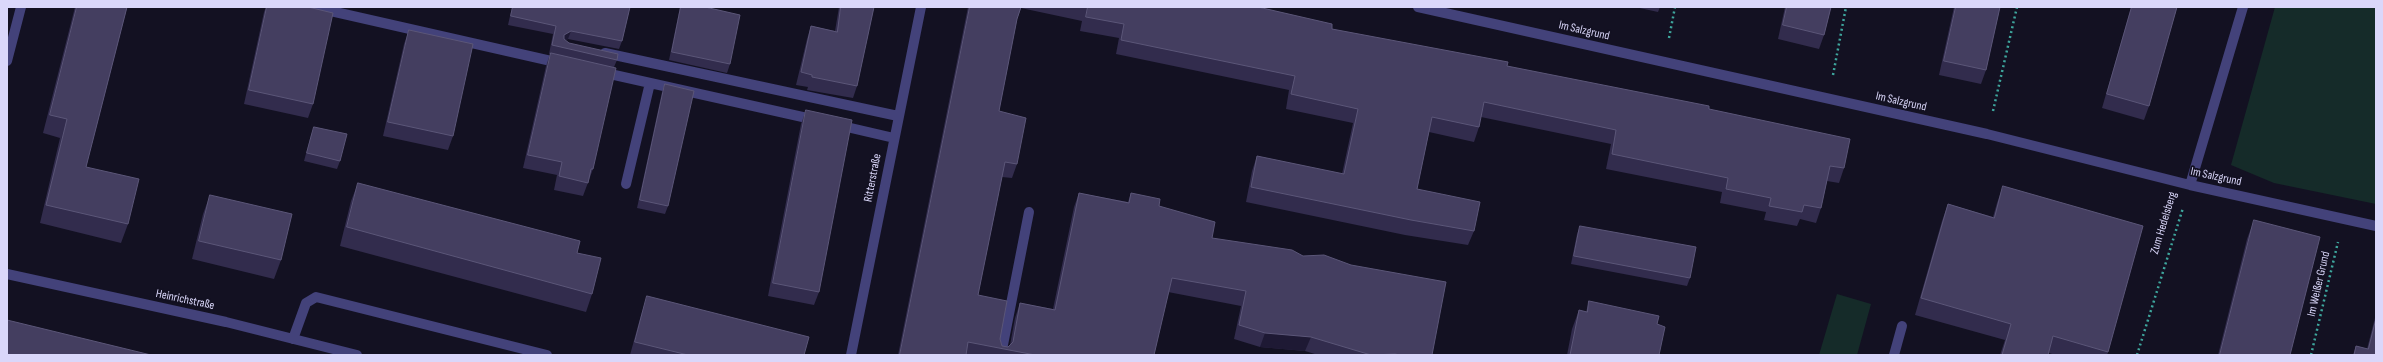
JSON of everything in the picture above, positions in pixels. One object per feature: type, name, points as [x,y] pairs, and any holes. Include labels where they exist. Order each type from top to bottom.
[{"type":"street","points":[[7,61],[21,7]]},
{"type":"street","points":[[313,7],[574,66]]},
{"type":"street","name":"Ritterstraße","points":[[851,355],[921,7]]},
{"type":"street","name":"Im Salzgrund","points":[[1418,7],[1987,134],[2190,185],[2376,226]]},
{"type":"street","name":"Zum Hedelsberg","points":[[2190,185],[2243,7]]},
{"type":"street","points":[[598,52],[898,116]]},
{"type":"street","points":[[589,69],[894,138]]},
{"type":"street","points":[[626,184],[650,83]]},
{"type":"street","points":[[1002,355],[1029,212]]},
{"type":"street","name":"Heinrichstraße","points":[[7,274],[226,322],[357,355]]},
{"type":"street","points":[[293,339],[306,303],[316,297],[547,355]]},
{"type":"street","points":[[1894,355],[1902,326]]},
{"type":"path","points":[[1664,62],[1675,7]]},
{"type":"path","points":[[1828,99],[1846,7]]},
{"type":"path","points":[[1987,134],[2017,7]]},
{"type":"path","name":"Zum Hedelsberg","points":[[2137,355],[2190,185]]},
{"type":"path","name":"Im Weißer Grund","points":[[2311,355],[2344,218]]},
{"type":"green space","points":[[2275,7],[2376,7],[2376,204],[2274,183],[2231,165]]},
{"type":"green space","points":[[1837,294],[1871,304],[1857,355],[1819,355]]},
{"type":"building","points":[[77,7],[127,7],[86,167],[139,179],[128,224],[46,205],[67,119],[50,115]]},
{"type":"building","points":[[267,7],[308,7],[333,13],[313,104],[249,90]]},
{"type":"building","points":[[513,7],[630,7],[622,41],[571,31],[564,35],[564,39],[569,43],[618,54],[617,60],[552,45],[556,26],[511,16]]},
{"type":"building","points":[[681,7],[705,7],[740,15],[730,64],[672,52]]},
{"type":"building","points":[[841,7],[874,7],[857,86],[812,77],[812,75],[801,72],[811,26],[837,32]]},
{"type":"building","points":[[970,7],[1021,7],[1017,19],[999,111],[1026,118],[1017,164],[1005,162],[978,295],[1007,301],[1000,339],[1002,346],[1008,347],[1013,342],[1020,303],[1055,310],[1079,193],[1129,203],[1131,193],[1160,199],[1159,206],[1215,222],[1212,238],[1292,250],[1303,256],[1324,255],[1351,265],[1446,282],[1432,355],[1371,355],[1311,337],[1265,333],[1239,325],[1246,291],[1172,278],[1154,355],[1035,355],[968,342],[966,355],[900,355]]},
{"type":"building","points":[[1088,7],[1258,7],[1332,24],[1332,29],[1508,62],[1507,66],[1709,106],[1709,109],[1850,139],[1844,168],[1830,166],[1821,208],[1804,205],[1802,212],[1769,206],[1771,198],[1726,189],[1728,178],[1612,154],[1616,130],[1484,102],[1479,127],[1432,117],[1417,189],[1480,202],[1474,231],[1411,220],[1251,187],[1257,156],[1344,174],[1358,109],[1291,94],[1295,76],[1121,40],[1124,24],[1086,17]]},
{"type":"building","points":[[1787,7],[1831,7],[1824,35],[1783,25]]},
{"type":"building","points":[[1956,7],[2000,7],[1986,70],[1944,61]]},
{"type":"building","points":[[2132,7],[2177,7],[2149,106],[2107,94]]},
{"type":"building","points":[[409,30],[473,44],[453,136],[388,122]]},
{"type":"building","points":[[551,53],[616,68],[593,169],[591,169],[588,183],[559,176],[562,162],[528,155]]},
{"type":"building","points":[[665,84],[694,91],[668,206],[640,200]]},
{"type":"building","points":[[806,110],[852,120],[819,292],[773,283]]},
{"type":"building","points":[[314,127],[347,134],[340,161],[307,153]]},
{"type":"building","points":[[358,183],[580,241],[577,253],[601,258],[592,294],[347,227]]},
{"type":"building","points":[[2003,186],[2143,226],[2108,352],[2053,336],[2048,355],[2002,355],[2011,324],[1921,298],[1948,204],[1994,218]]},
{"type":"building","points":[[210,195],[292,214],[281,260],[199,241]]},
{"type":"building","points":[[2254,220],[2320,237],[2290,355],[2220,355]]},
{"type":"building","points":[[1580,226],[1696,247],[1690,278],[1574,256]]},
{"type":"building","points":[[647,296],[809,337],[804,355],[688,355],[635,342]]},
{"type":"building","points":[[1589,301],[1659,316],[1657,324],[1665,327],[1659,355],[1570,355],[1579,310],[1587,312]]},
{"type":"building","points":[[2376,319],[2376,355],[2354,355],[2356,346],[2368,349]]},
{"type":"building","points":[[7,320],[151,355],[7,355]]}]
